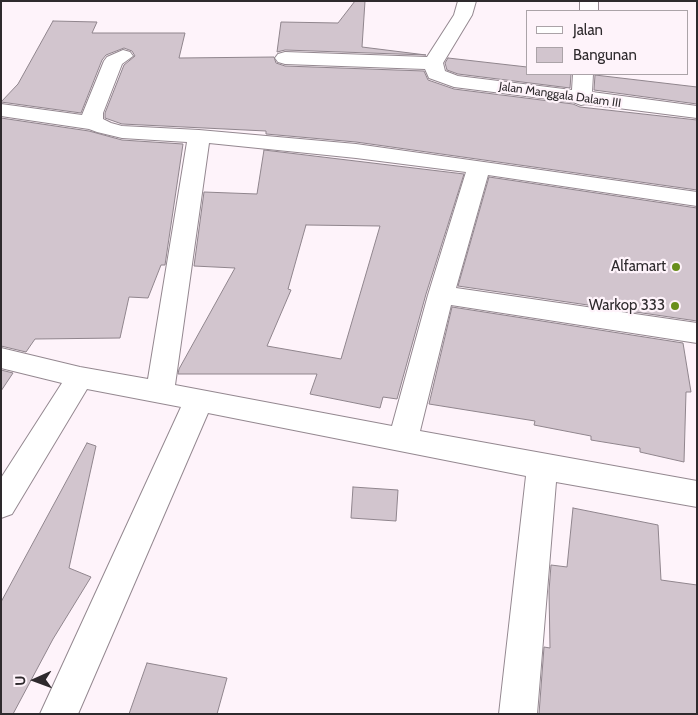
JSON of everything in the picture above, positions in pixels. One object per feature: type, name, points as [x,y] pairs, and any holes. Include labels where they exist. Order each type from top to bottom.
[{"type":"street","points":[[285,58],[433,63],[463,15],[467,1]]},
{"type":"street","points":[[94,124],[92,120],[93,113],[119,58]]},
{"type":"street","name":"Jalan Manggala Dalam III","points":[[433,63],[436,74],[454,81],[581,99],[697,112]]},
{"type":"street","points":[[581,99],[583,75]]},
{"type":"street","points":[[1,110],[94,124],[122,132],[199,136],[356,151],[697,199]]},
{"type":"street","points":[[160,392],[199,136]]},
{"type":"street","points":[[403,440],[441,295],[479,167]]},
{"type":"street","points":[[441,295],[697,333]]},
{"type":"street","points":[[1,358],[80,377],[542,467],[697,494]]},
{"type":"street","points":[[1,505],[80,377]]},
{"type":"street","points":[[59,714],[199,400]]},
{"type":"street","points":[[518,714],[542,467]]},
{"type":"building","points":[[355,1],[365,1],[362,47],[426,55],[285,50],[277,52],[281,22],[338,23]]},
{"type":"building","points":[[53,21],[97,22],[92,33],[185,33],[179,58],[274,57],[276,63],[285,66],[424,71],[428,80],[454,89],[573,104],[580,107],[697,120],[697,190],[356,142],[266,134],[266,131],[122,124],[105,118],[105,113],[124,65],[135,56],[132,51],[124,48],[106,55],[102,60],[81,113],[1,102],[18,84]]},
{"type":"building","points":[[448,58],[526,67],[526,75],[571,75],[570,88],[458,74],[447,70],[445,63]]},
{"type":"building","points":[[595,75],[697,87],[697,104],[594,90]]},
{"type":"building","points":[[1,118],[89,131],[122,140],[183,144],[165,265],[161,265],[148,298],[129,297],[120,338],[35,339],[26,352],[1,346]]},
{"type":"building","points":[[264,150],[464,174],[426,294],[397,399],[383,397],[380,408],[310,394],[317,374],[178,374],[235,268],[194,266],[204,192],[257,194]],"holes":[[[306,225],[380,226],[341,359],[267,346],[291,290],[288,289]]]},
{"type":"building","points":[[489,177],[697,208],[697,321],[458,286]]},
{"type":"building","points":[[452,307],[683,343],[691,392],[686,392],[684,462],[640,452],[640,448],[591,440],[591,436],[534,425],[535,421],[429,404]]},
{"type":"building","points":[[1,370],[13,373],[1,391]]},
{"type":"building","points":[[87,443],[96,446],[69,568],[91,577],[53,639],[13,714],[1,714],[1,602]]},
{"type":"building","points":[[353,487],[398,490],[396,521],[351,518]]},
{"type":"building","points":[[573,508],[658,525],[661,580],[697,585],[697,714],[539,714],[544,647],[550,648],[549,591],[551,565],[567,567]]},
{"type":"building","points":[[147,663],[227,678],[217,714],[129,714]]},
{"type":"place","name":"Alfamart","points":[[676,267]]},
{"type":"place","name":"Warkop 333","points":[[675,306]]}]
